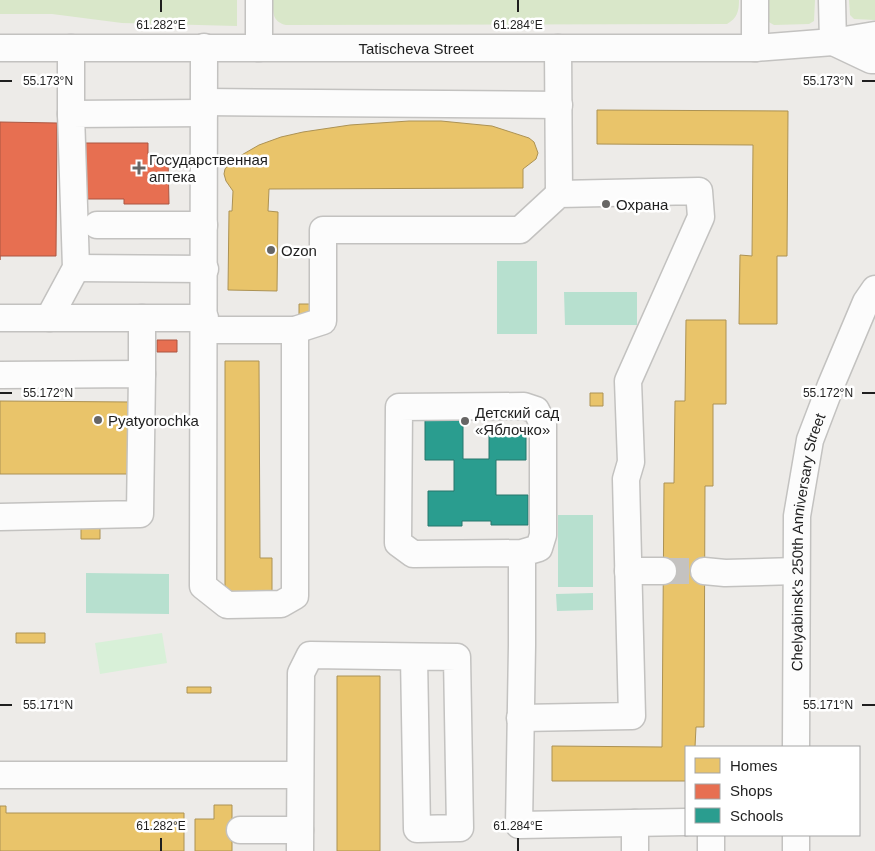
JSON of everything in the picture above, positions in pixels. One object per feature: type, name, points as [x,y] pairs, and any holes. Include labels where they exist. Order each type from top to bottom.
[{"type":"street","points":[[259,48],[260,0]]},
{"type":"street","points":[[755,0],[755,48]]},
{"type":"street","points":[[832,0],[833,42]]},
{"type":"street","name":"Tatischeva Street","points":[[0,48],[755,48],[833,42],[875,35]]},
{"type":"street","name":"Tatischeva Street","points":[[833,42],[871,60],[875,60]]},
{"type":"street","points":[[204,47],[203,586],[227,605],[281,604],[295,596],[295,330]]},
{"type":"street","points":[[49,318],[76,268],[70,114],[71,48]]},
{"type":"street","points":[[558,48],[559,194]]},
{"type":"street","points":[[70,114],[204,108],[558,105]]},
{"type":"street","points":[[0,318],[142,318],[295,330],[323,321],[323,230],[520,230],[559,194],[699,191],[700,217],[628,381],[631,462],[626,480],[632,716],[520,718]]},
{"type":"street","points":[[97,225],[204,225]]},
{"type":"street","points":[[76,268],[204,269]]},
{"type":"street","name":"Chelyabinsk's 250th Anniversary Street","points":[[796,746],[797,516],[810,440],[866,302],[875,288]]},
{"type":"street","points":[[0,517],[140,514],[142,318]]},
{"type":"street","points":[[0,375],[142,374]]},
{"type":"street","points":[[524,406],[536,410],[543,424],[543,535],[539,548],[522,553],[413,554],[398,543],[399,407],[524,406]]},
{"type":"street","points":[[522,553],[518,826],[685,822]]},
{"type":"street","points":[[628,571],[663,571]]},
{"type":"street","points":[[704,571],[725,573],[796,571]]},
{"type":"street","points":[[240,830],[300,840],[301,673],[310,655],[414,656],[457,657],[460,828],[417,829],[414,656]]},
{"type":"street","points":[[0,775],[300,775]]},
{"type":"street","points":[[635,823],[635,851]]},
{"type":"street","points":[[711,836],[711,851]]},
{"type":"street","points":[[796,836],[796,851]]},
{"type":"green space","points":[[0,0],[237,0],[237,26],[122,23],[52,14],[0,14]]},
{"type":"green space","points":[[273,0],[739,0],[739,8],[737,14],[727,24],[286,25],[278,21],[274,16]]},
{"type":"green space","points":[[765,0],[815,0],[814,21],[809,24],[774,25],[767,21]]},
{"type":"green space","points":[[849,0],[875,0],[875,20],[854,19],[850,15]]},
{"type":"green space","points":[[497,261],[537,261],[537,334],[497,334]]},
{"type":"green space","points":[[564,292],[637,292],[637,325],[565,325]]},
{"type":"green space","points":[[558,515],[593,515],[593,587],[558,587]]},
{"type":"green space","points":[[86,573],[169,574],[169,614],[86,613]]},
{"type":"green space","points":[[593,593],[593,610],[557,611],[556,594]]},
{"type":"green space","points":[[162,633],[167,663],[100,674],[95,643]]},
{"type":"building: Homes","points":[[597,110],[788,111],[787,256],[777,256],[777,324],[739,324],[740,255],[752,256],[753,145],[597,144]]},
{"type":"building: Homes","points":[[441,121],[492,126],[529,138],[534,142],[538,153],[536,159],[523,169],[523,188],[269,189],[268,211],[278,212],[277,291],[228,290],[229,211],[232,211],[233,191],[226,181],[224,174],[225,169],[233,160],[259,145],[303,132],[350,125]]},
{"type":"building: Homes","points":[[299,304],[313,304],[312,317],[299,317]]},
{"type":"building: Homes","points":[[686,320],[726,320],[726,404],[713,404],[713,486],[705,486],[704,727],[696,727],[695,746],[685,746],[685,781],[552,781],[552,746],[662,747],[664,483],[674,483],[675,401],[685,401]]},
{"type":"building: Homes","points":[[225,361],[259,361],[260,558],[272,558],[272,593],[225,593]]},
{"type":"building: Homes","points":[[590,393],[603,393],[603,406],[590,406]]},
{"type":"building: Homes","points":[[0,401],[131,402],[131,474],[0,474]]},
{"type":"building: Homes","points":[[81,525],[100,525],[100,539],[81,539]]},
{"type":"building: Homes","points":[[16,633],[45,633],[45,643],[16,643]]},
{"type":"building: Homes","points":[[337,676],[380,676],[380,851],[337,851]]},
{"type":"building: Homes","points":[[187,687],[211,687],[211,693],[187,693]]},
{"type":"building: Homes","points":[[214,805],[232,805],[232,851],[195,851],[195,819],[214,819]]},
{"type":"building: Homes","points":[[0,806],[6,806],[6,813],[184,813],[184,851],[0,851]]},
{"type":"building: Shops","points":[[0,122],[57,123],[56,256],[0,256]]},
{"type":"building: Shops","points":[[82,143],[148,143],[148,157],[168,157],[169,204],[124,204],[124,199],[82,199]]},
{"type":"building: Shops","points":[[157,340],[177,340],[177,352],[157,352]]},
{"type":"building: Schools","points":[[425,420],[463,420],[463,459],[489,459],[489,428],[526,428],[526,460],[496,460],[496,495],[528,495],[528,525],[491,525],[491,521],[462,521],[462,526],[428,526],[428,491],[454,491],[454,460],[425,460]]},
{"type":"tunnel","points":[[663,571],[704,571]]},
{"type":"place","name":"Государственная аптека","points":[[139,168]]},
{"type":"place","name":"Охрана","points":[[606,204]]},
{"type":"place","name":"Ozon","points":[[271,250]]},
{"type":"place","name":"Pyatyorochka","points":[[98,420]]},
{"type":"place","name":"Детский сад «Яблочко»","points":[[465,421]]}]
